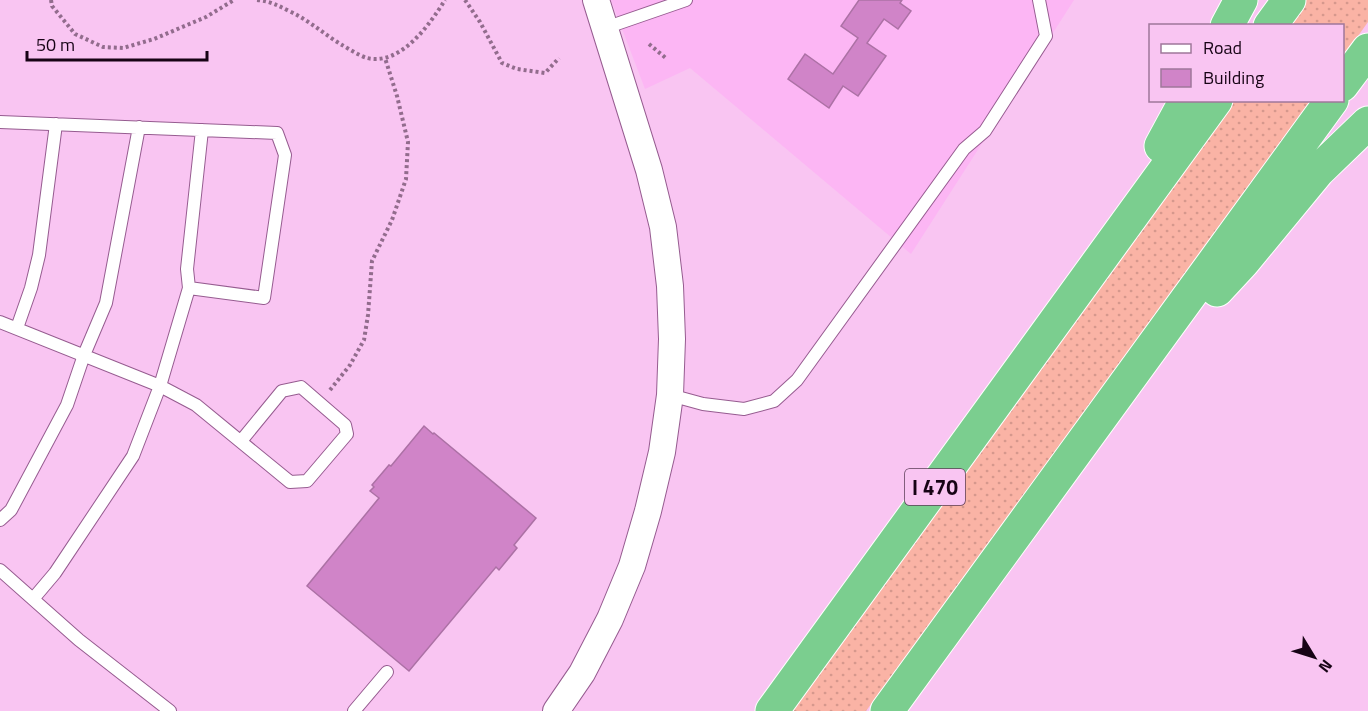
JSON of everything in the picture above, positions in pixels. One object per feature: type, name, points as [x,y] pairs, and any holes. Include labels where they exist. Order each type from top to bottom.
[{"type":"highway","points":[[1228,24],[1241,0]]},
{"type":"highway","points":[[1271,24],[1289,0]]},
{"type":"highway","points":[[1344,82],[1368,50]]},
{"type":"highway","points":[[1098,262],[1185,102]]},
{"type":"highway","name":"I 470","points":[[772,711],[1215,102]]},
{"type":"highway","points":[[887,711],[1331,102]]},
{"type":"highway","points":[[1101,418],[1243,262],[1318,171],[1368,123]]},
{"type":"street","points":[[556,711],[582,673],[610,619],[632,566],[662,452],[670,395],[672,339],[670,286],[663,227],[649,170],[597,0]]},
{"type":"lane","points":[[605,28],[686,0]]},
{"type":"lane","points":[[670,395],[703,404],[744,409],[774,401],[797,380],[964,149],[985,131],[1046,36],[1039,0]]},
{"type":"lane","points":[[0,122],[277,132],[285,155],[264,298],[189,288]]},
{"type":"lane","points":[[16,328],[31,288],[39,255],[56,124]]},
{"type":"lane","points":[[0,520],[11,510],[68,405],[84,355],[106,303],[139,127]]},
{"type":"lane","points":[[33,599],[55,573],[133,456],[160,386],[189,288],[187,269],[202,130]]},
{"type":"lane","points":[[0,322],[160,386],[196,405],[290,482],[307,481],[347,434],[345,425],[301,387],[282,391],[241,441]]},
{"type":"lane","points":[[0,570],[79,640],[170,711]]},
{"type":"lane","points":[[354,711],[387,672]]},
{"type":"path","points":[[51,0],[52,6],[75,34],[103,47],[123,48],[154,39],[206,17],[234,0]]},
{"type":"path","points":[[256,0],[268,1],[300,16],[343,46],[368,58],[385,58],[408,47],[434,18],[445,0]]},
{"type":"path","points":[[465,0],[502,63],[517,69],[545,73],[559,58]]},
{"type":"path","points":[[649,44],[667,59]]},
{"type":"path","points":[[319,403],[350,365],[363,340],[368,315],[372,261],[392,220],[406,179],[408,142],[385,58]]},
{"type":"shaded area","points":[[611,0],[1074,0],[911,254],[690,68],[645,89]]},
{"type":"shaded area","points":[[1306,0],[1368,0],[1368,22],[1344,56],[1344,24],[1289,24]]},
{"type":"shaded area","points":[[1233,102],[1309,102],[866,711],[791,711]]},
{"type":"building","points":[[859,0],[902,0],[900,3],[911,11],[898,29],[884,19],[867,43],[886,56],[858,96],[843,86],[829,108],[788,79],[805,54],[833,74],[858,38],[841,26]]},
{"type":"building","points":[[424,426],[536,518],[514,545],[517,548],[499,570],[496,567],[409,671],[307,586],[379,498],[370,491],[374,487],[372,485]]}]
